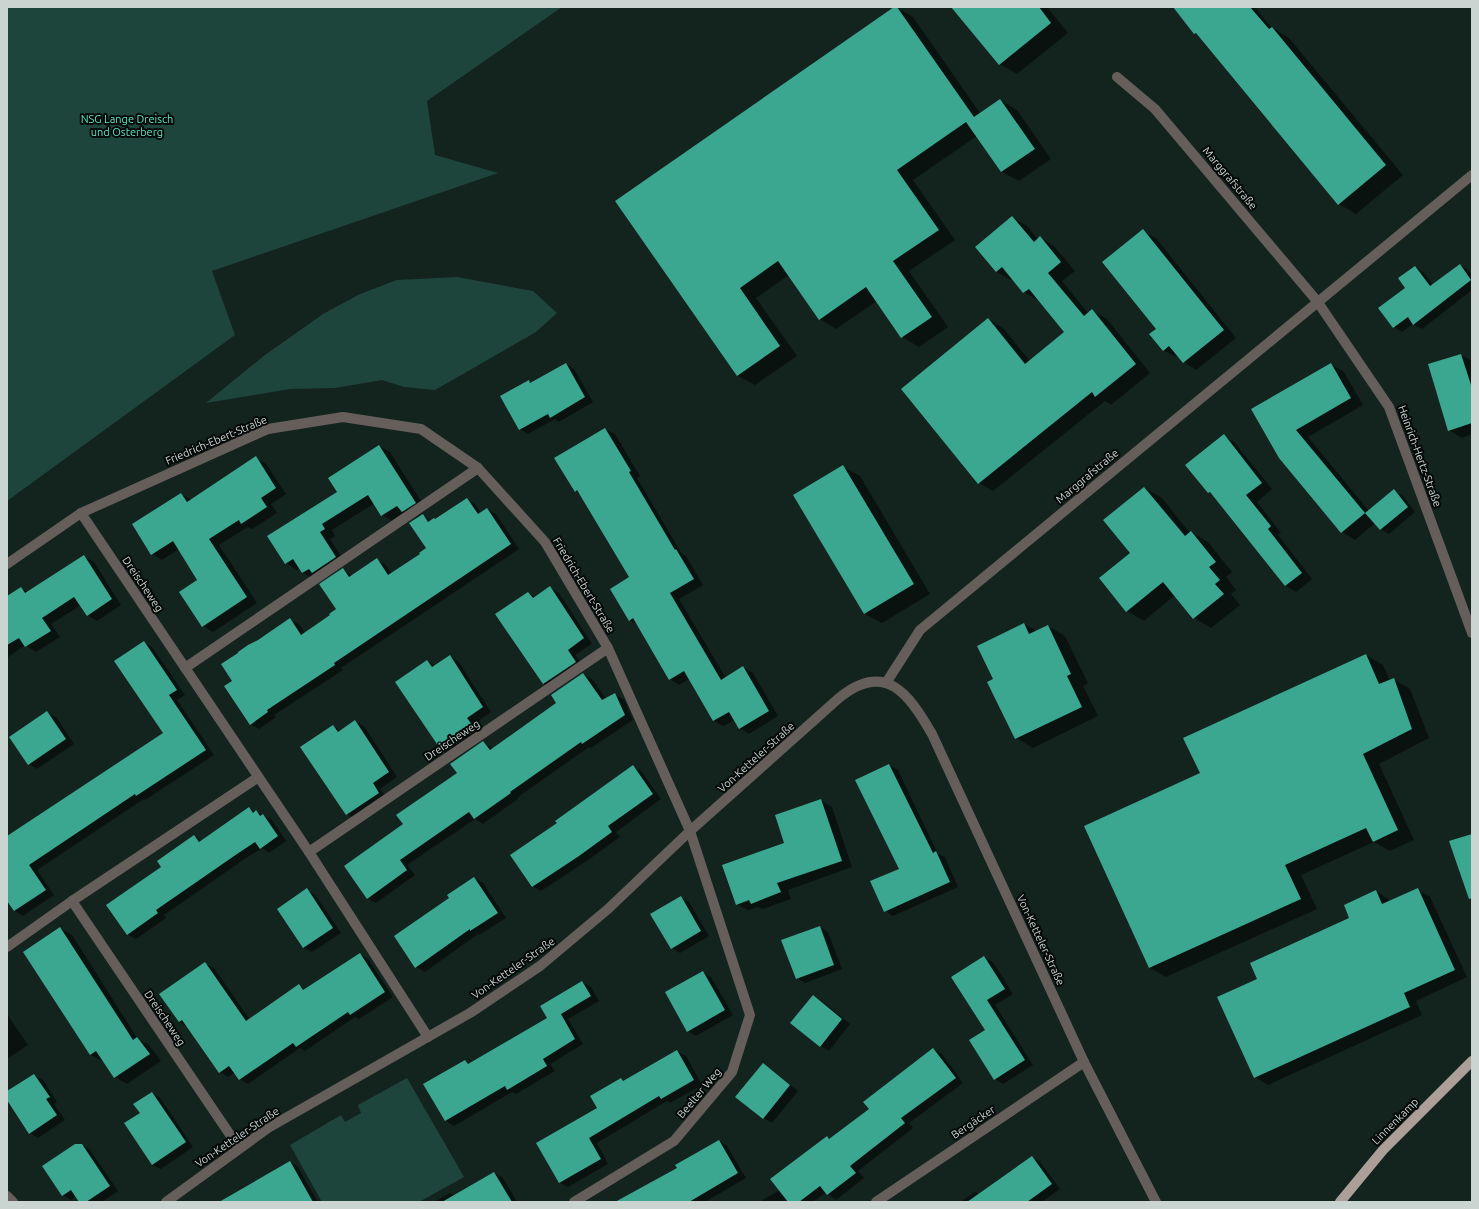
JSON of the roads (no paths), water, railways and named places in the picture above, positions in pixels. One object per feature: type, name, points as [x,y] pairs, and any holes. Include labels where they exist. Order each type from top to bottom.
[{"type":"main road","name":"Linnenkamp","points":[[1340,1202],[1383,1150],[1472,1061]]},
{"type":"street","name":"Marggrafstraße","points":[[1117,77],[1155,108],[1318,301]]},
{"type":"street","name":"Marggrafstraße","points":[[886,683],[920,630],[1472,175]]},
{"type":"street","name":"Heinrich-Hertz-Straße","points":[[1318,301],[1390,407],[1472,633]]},
{"type":"street","name":"Friedrich-Ebert-Straße","points":[[7,564],[81,513],[268,429],[343,418],[421,429],[478,468],[545,542],[608,648],[690,831]]},
{"type":"street","points":[[185,668],[478,468]]},
{"type":"street","name":"Dreischeweg","points":[[81,513],[308,852],[428,1037]]},
{"type":"street","name":"Dreischeweg","points":[[308,852],[608,648]]},
{"type":"street","name":"Von-Ketteler-Straße","points":[[166,1202],[239,1148],[292,1114],[470,1013],[540,966],[608,909],[690,831],[847,691],[866,682],[880,681],[898,688],[910,700],[920,713],[932,734],[1084,1062],[1156,1202]]},
{"type":"street","points":[[7,947],[258,778]]},
{"type":"street","name":"Beelter Weg","points":[[574,1202],[674,1141],[732,1072],[748,1023],[750,1016],[690,831]]},
{"type":"street","name":"Dreischeweg","points":[[72,902],[239,1148]]},
{"type":"street","name":"Bergäcker","points":[[876,1202],[1084,1062]]},
{"type":"street","points":[[7,1196],[13,1202]]},
{"type":"park label","name":"NSG Lange Dreisch und Osterberg","points":[[127,125]]}]
